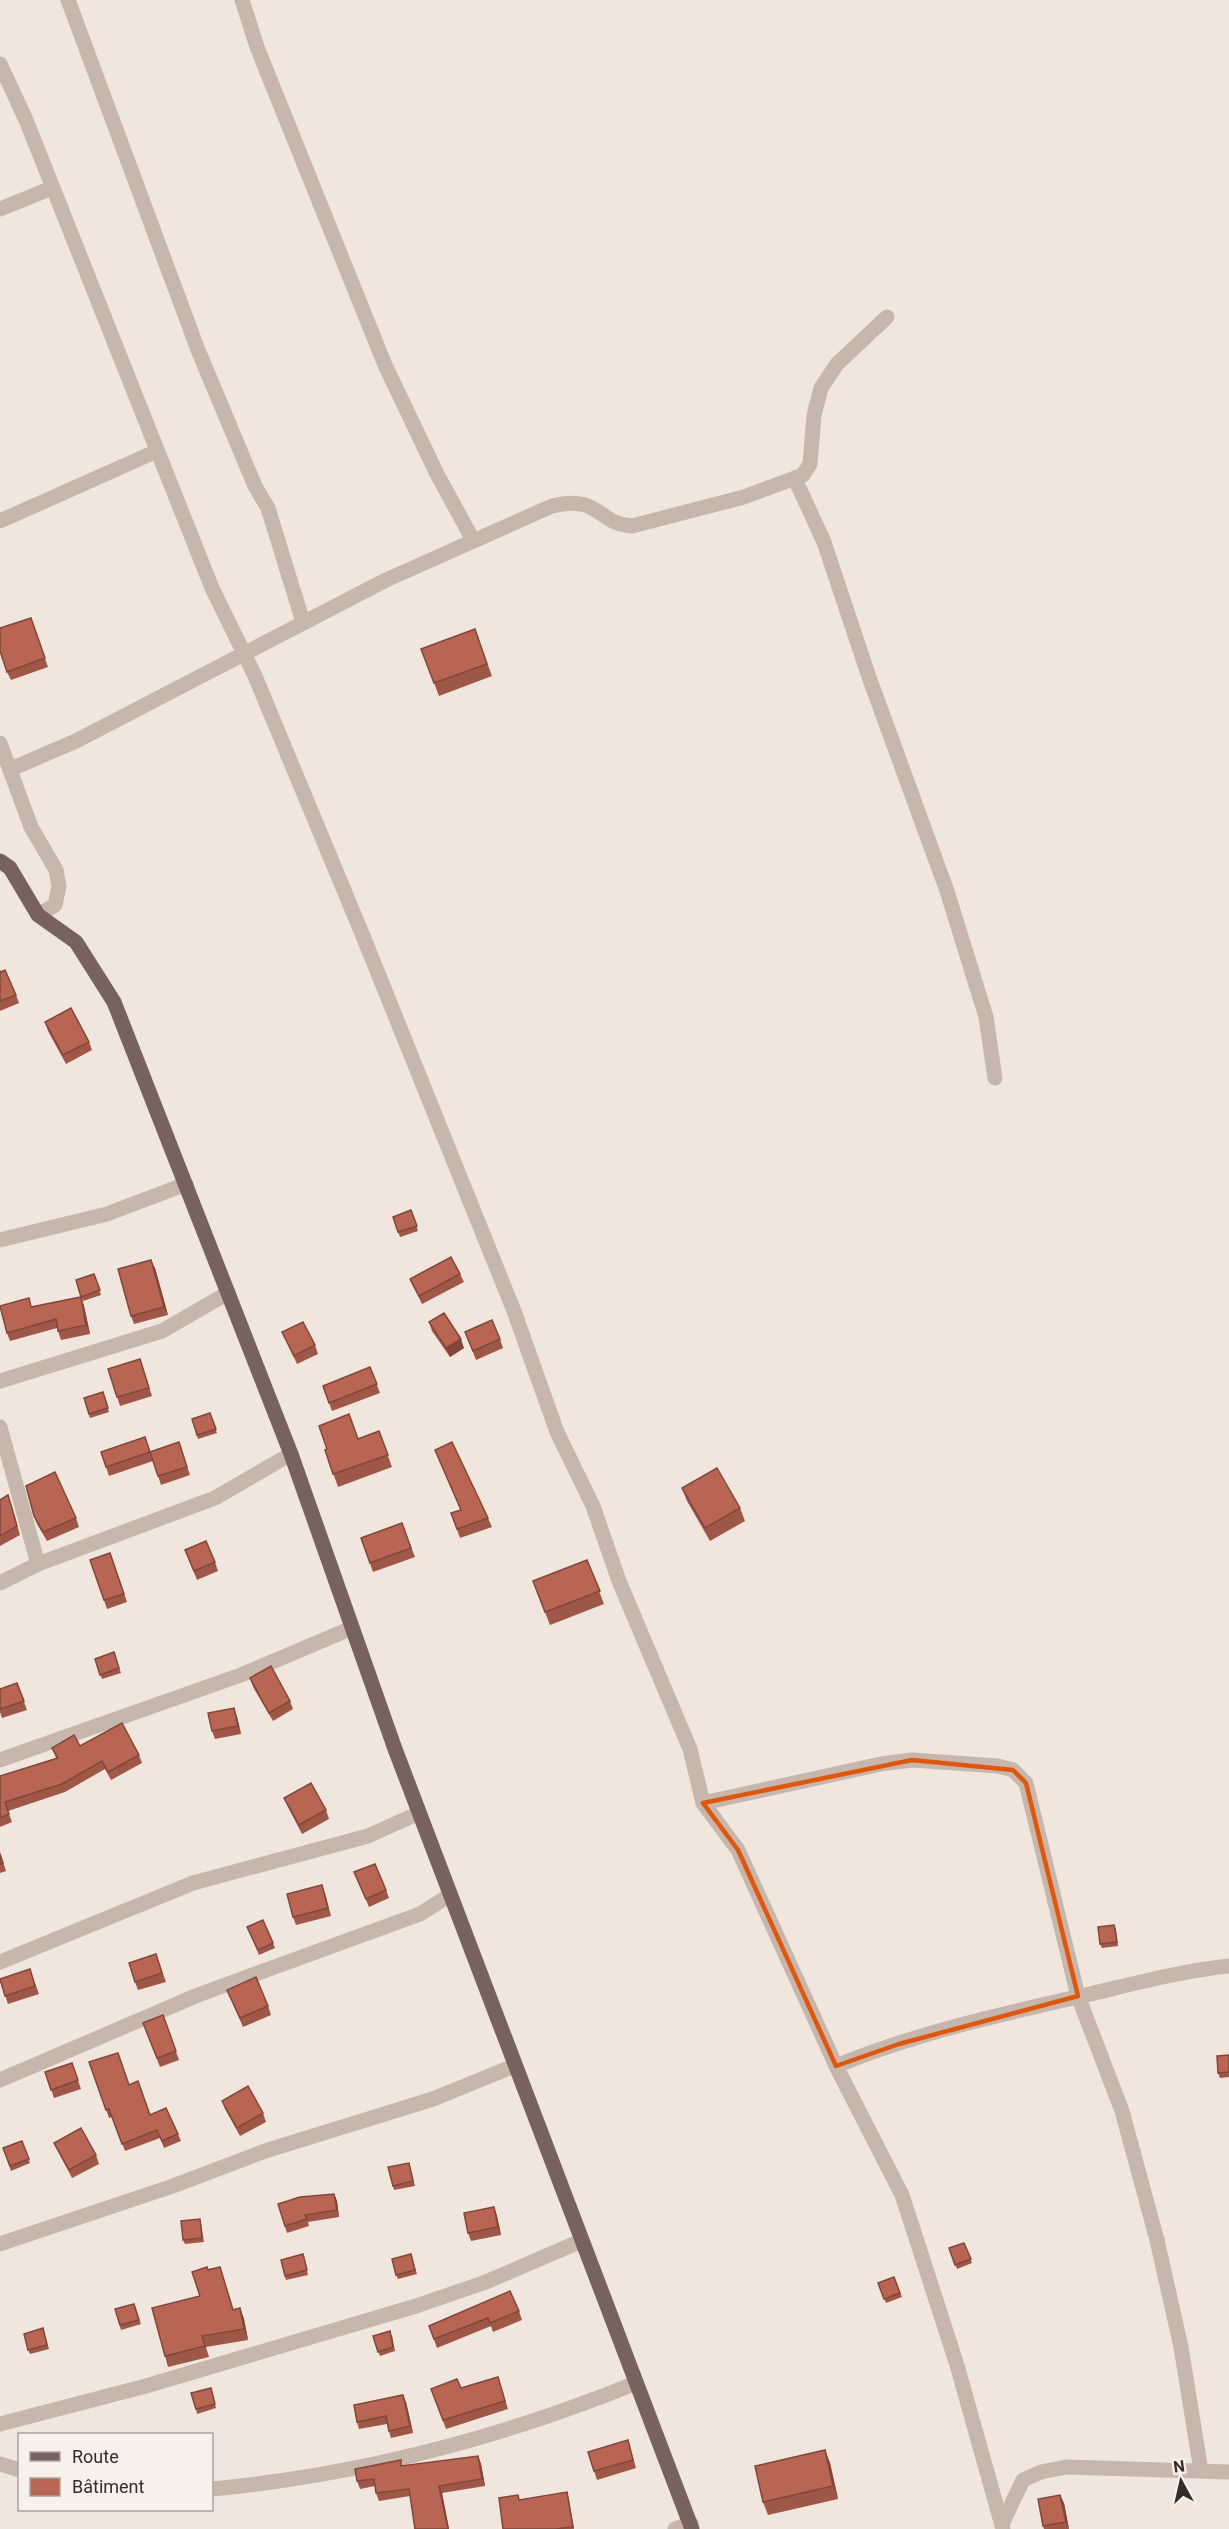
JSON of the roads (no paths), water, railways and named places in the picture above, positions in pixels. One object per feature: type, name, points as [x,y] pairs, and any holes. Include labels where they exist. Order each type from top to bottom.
[{"type":"main road","points":[[0,861],[10,868],[38,915],[76,942],[114,1002],[291,1454],[419,1814],[692,2526]]},
{"type":"street","points":[[68,0],[198,351],[255,486],[268,508],[303,622]]},
{"type":"street","points":[[242,0],[257,47],[376,345],[437,474],[473,540]]},
{"type":"street","points":[[0,64],[26,120],[212,588],[245,655],[428,1097],[533,1362],[557,1432],[597,1514],[619,1581],[690,1749],[703,1803],[738,1850],[836,2066],[872,2132],[902,2195],[954,2354],[1003,2526]]},
{"type":"street","points":[[0,209],[52,188]]},
{"type":"street","points":[[11,769],[76,741],[386,580],[533,513],[576,502],[590,506],[622,525],[632,526],[744,497],[795,479],[803,474],[810,464],[814,415],[820,388],[837,364],[887,317]]},
{"type":"street","points":[[0,521],[157,451]]},
{"type":"street","points":[[795,479],[824,542],[869,677],[947,891],[986,1017],[995,1078]]},
{"type":"street","points":[[0,743],[31,827],[56,870],[59,886],[55,905],[38,915]]},
{"type":"street","points":[[0,1240],[107,1214],[186,1184]]},
{"type":"street","points":[[0,1381],[162,1330],[228,1293]]},
{"type":"street","points":[[0,1427],[38,1564]]},
{"type":"street","points":[[0,1583],[38,1564],[215,1498],[291,1454]]},
{"type":"street","points":[[0,1760],[241,1675],[352,1628]]},
{"type":"street","points":[[703,1803],[881,1764],[912,1760],[988,1765],[1014,1770],[1026,1783],[1078,1996],[1122,2110],[1157,2240],[1182,2347],[1201,2471]]},
{"type":"street","points":[[0,1962],[202,1879],[368,1836],[419,1814]]},
{"type":"street","points":[[0,2080],[198,1995],[420,1914],[450,1895]]},
{"type":"street","points":[[836,2066],[909,2041],[1078,1996],[1197,1970],[1229,1966]]},
{"type":"street","points":[[0,2244],[173,2186],[265,2151],[433,2099],[514,2066]]},
{"type":"street","points":[[0,2424],[156,2384],[416,2306],[486,2282],[581,2241]]},
{"type":"street","points":[[213,2489],[291,2480],[412,2455],[564,2412],[636,2383]]},
{"type":"street","points":[[0,2464],[18,2469]]},
{"type":"street","points":[[1003,2526],[1017,2487],[1030,2475],[1041,2472],[1066,2467],[1229,2472]]},
{"type":"street","points":[[675,2529],[692,2526]]}]
